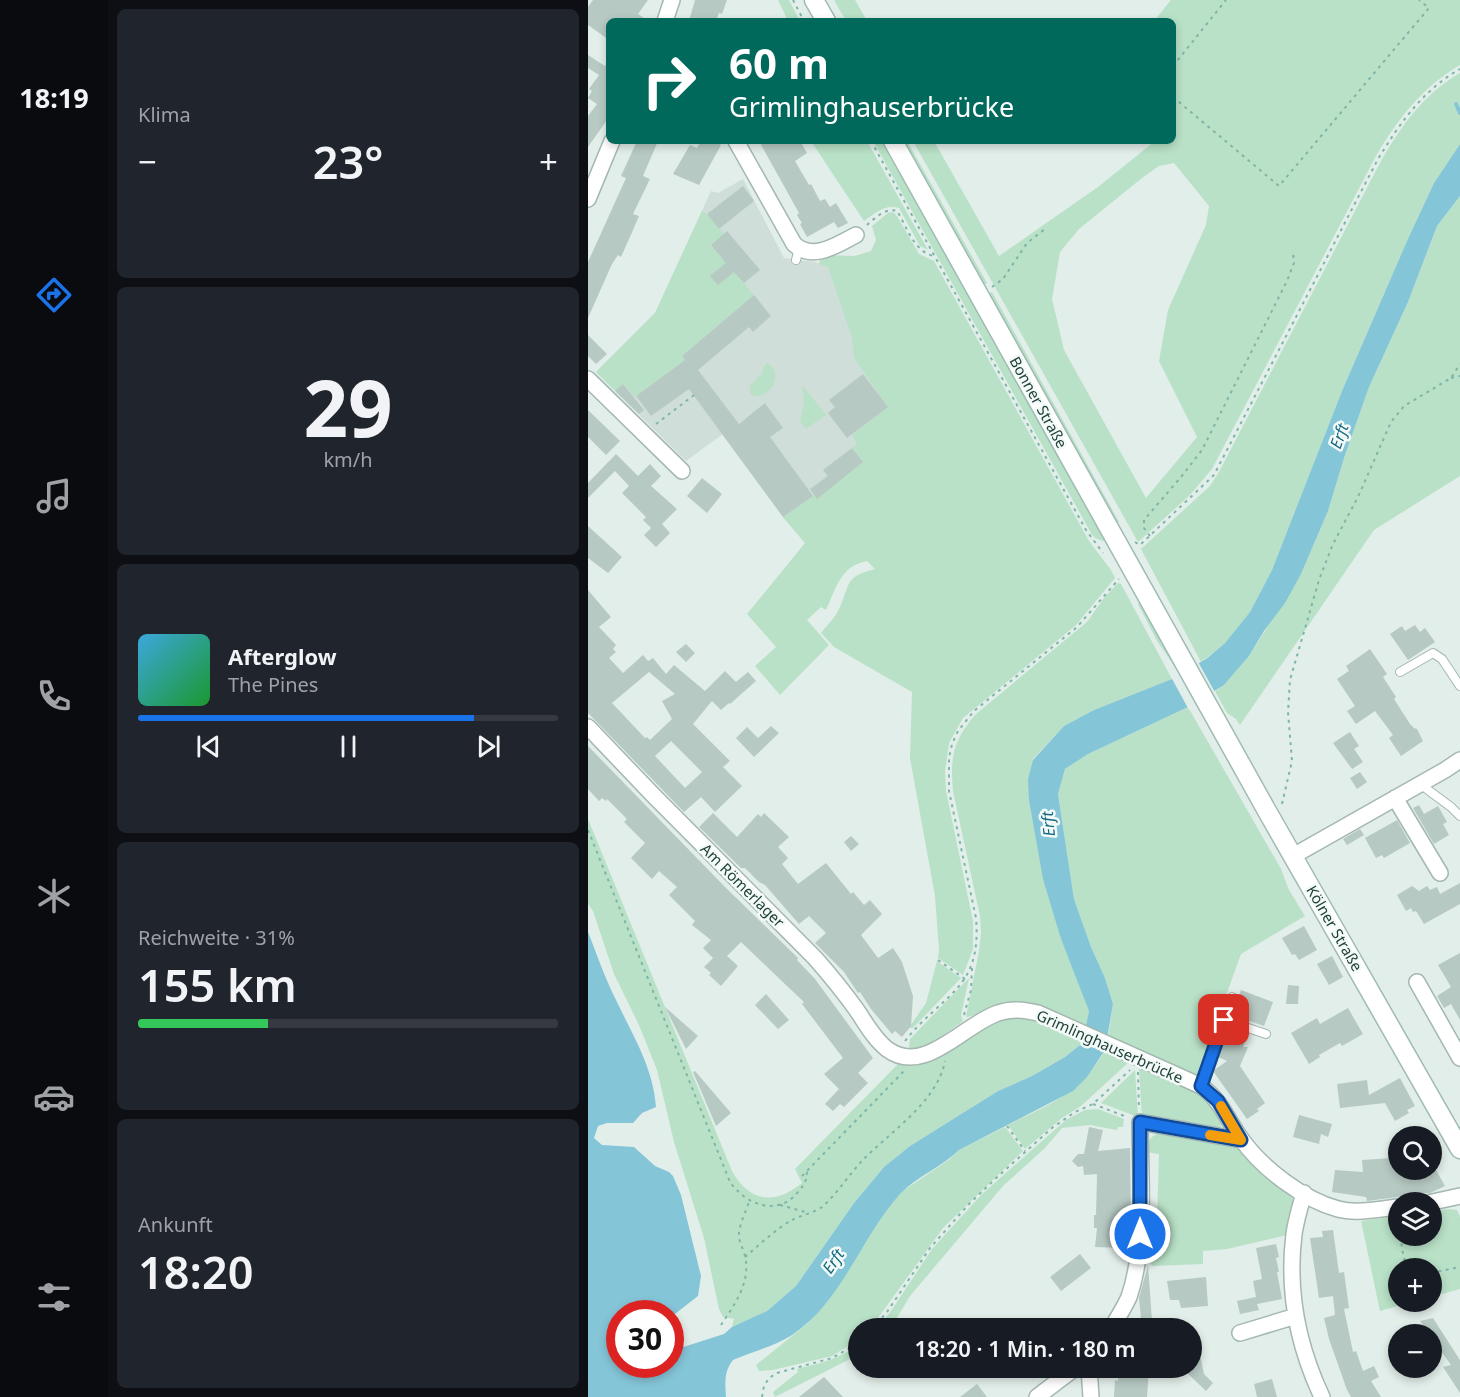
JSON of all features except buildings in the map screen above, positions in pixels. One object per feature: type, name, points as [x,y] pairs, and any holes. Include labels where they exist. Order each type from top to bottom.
[{"type":"main road","points":[[814,0],[824,18]]},
{"type":"main road","name":"Bonner Straße","points":[[895,144],[1209,707]]},
{"type":"main road","name":"Kölner Straße","points":[[1209,707],[1460,1149]]},
{"type":"street","points":[[667,18],[672,0]]},
{"type":"street","points":[[588,199],[611,144]]},
{"type":"street","points":[[738,144],[794,243],[797,254],[820,251],[856,235]]},
{"type":"street","points":[[588,379],[682,471]]},
{"type":"street","name":"Am Römerlager","points":[[588,727],[816,958],[879,1042],[900,1054]]},
{"type":"street","points":[[1293,856],[1460,760]]},
{"type":"street","points":[[1395,798],[1440,873]]},
{"type":"street","points":[[1418,982],[1460,1058]]},
{"type":"street","name":"Grimlinghauserbrücke","points":[[900,1054],[925,1055],[986,1017],[1012,1009],[1026,1010],[1056,1020],[1201,1086],[1218,1101],[1241,1140],[1269,1169],[1304,1193],[1340,1210],[1388,1208]]},
{"type":"street","points":[[1117,1318],[1128,1297],[1140,1234],[1140,1122],[1241,1140]]},
{"type":"street","points":[[1304,1193],[1294,1232],[1292,1260],[1296,1316],[1303,1347],[1322,1397]]},
{"type":"street","points":[[1442,1200],[1460,1196]]},
{"type":"street","points":[[1240,1333],[1296,1316]]},
{"type":"street","points":[[1038,1397],[1062,1378]]},
{"type":"street","points":[[1090,1378],[1091,1397]]},
{"type":"lane","points":[[1400,672],[1433,652],[1442,659],[1460,686]]},
{"type":"lane","points":[[1420,784],[1460,816]]},
{"type":"lane","name":"Grimlinghauserbrücke","points":[[1201,1086],[1232,997]]},
{"type":"lane","points":[[1224,1020],[1266,1035]]},
{"type":"path","points":[[793,0],[802,18]]},
{"type":"path","points":[[1176,62],[1226,0]]},
{"type":"path","points":[[1176,100],[1280,186],[1429,8],[1422,1]]},
{"type":"path","points":[[1140,545],[1214,474],[1378,159],[1398,126],[1424,96],[1460,69]]},
{"type":"path","points":[[873,144],[1086,530],[1103,553]]},
{"type":"path","points":[[856,235],[868,223],[892,209],[897,211],[918,247],[926,254],[934,255]]},
{"type":"path","points":[[979,295],[1003,279],[1027,243],[1045,229]]},
{"type":"path","points":[[1150,536],[1144,528],[1144,520],[1202,450],[1287,281],[1294,263],[1293,252]]},
{"type":"path","points":[[1451,378],[1460,364]]},
{"type":"path","points":[[1281,807],[1292,762],[1288,712],[1290,680],[1319,580],[1391,422],[1404,406],[1451,378],[1460,376]]},
{"type":"path","points":[[644,434],[694,395]]},
{"type":"path","points":[[970,1028],[964,1014],[971,990],[972,968],[978,937],[950,791],[949,758],[952,744],[974,711],[1077,627],[1118,580]]},
{"type":"path","points":[[588,830],[730,1182],[750,1201],[764,1205],[780,1205],[808,1213]]},
{"type":"path","points":[[938,960],[965,979]]},
{"type":"path","points":[[802,1176],[904,1070],[900,1054],[905,1040],[965,979],[972,968]]},
{"type":"path","points":[[745,1257],[791,1221],[819,1209],[866,1156],[907,1120],[939,1079],[944,1066],[946,1043]]},
{"type":"path","points":[[882,1318],[944,1230],[1025,1151],[1063,1120],[1093,1104],[1130,1069]]},
{"type":"path","points":[[1138,1070],[1140,1122]]},
{"type":"path","points":[[1093,1104],[1123,1116]]},
{"type":"path","points":[[1007,1126],[1025,1151]]},
{"type":"path","points":[[780,1205],[794,1197],[807,1181],[807,1170]]},
{"type":"path","points":[[721,1324],[737,1302],[743,1285],[746,1270],[745,1257],[738,1235],[750,1201]]},
{"type":"path","points":[[1442,1271],[1460,1267]]},
{"type":"path","points":[[762,1397],[764,1386],[769,1378],[777,1373],[832,1358],[848,1349]]},
{"type":"shaded area","points":[[743,179],[784,258],[815,262],[828,267],[966,371],[805,543],[783,517],[723,434],[686,461],[596,372],[655,313],[711,191],[718,193]]},
{"type":"green space","points":[[778,0],[789,0],[798,18],[787,18]]},
{"type":"green space","points":[[834,0],[855,0],[865,18],[844,18]]},
{"type":"green space","points":[[1171,0],[1460,0],[1460,65],[1434,83],[1412,105],[1384,142],[1212,469],[1189,496],[1138,542],[915,144],[936,144],[999,256],[1098,187],[1151,144],[1176,144],[1176,18],[1156,18]],"holes":[[[1174,163],[1209,206],[1206,225],[1168,310],[1159,361],[1197,437],[1146,498],[1064,350],[1052,299],[1060,252],[1079,229],[1142,178],[1159,166]]]},
{"type":"green space","points":[[1460,73],[1460,144],[1434,183],[1407,241],[1342,391],[1272,570],[1250,612],[1225,643],[1201,662],[1141,549],[1210,486],[1382,159],[1415,111],[1436,90]]},
{"type":"green space","points":[[813,144],[869,144],[928,250],[920,246],[899,208],[885,208],[864,221]]},
{"type":"green space","points":[[875,144],[886,144],[1088,504],[1105,540],[1095,538]]},
{"type":"green space","points":[[905,144],[909,144],[987,283],[984,285]]},
{"type":"green space","points":[[1460,196],[1460,476],[1374,530],[1240,725],[1227,713],[1215,691],[1224,685],[1249,656],[1301,574],[1328,511],[1369,387],[1408,302],[1437,226]]},
{"type":"green space","points":[[702,211],[724,234],[711,245],[754,295],[682,356],[685,360],[634,397],[624,384],[615,391],[596,372],[655,313]]},
{"type":"green space","points":[[893,212],[919,254],[934,261],[1089,541],[1115,578],[1076,625],[963,718],[949,743],[945,772],[946,791],[973,921],[973,949],[963,975],[938,958],[935,896],[910,758],[912,692],[834,647],[821,633],[837,612],[853,578],[875,569],[867,561],[851,568],[840,580],[826,610],[821,607],[807,620],[829,645],[780,695],[755,666],[776,647],[747,614],[805,543],[783,517],[814,495],[817,498],[827,491],[821,481],[827,475],[834,484],[862,463],[852,448],[857,444],[852,435],[888,407],[854,358],[852,338],[828,267],[819,264],[821,255],[855,256],[871,251],[876,240],[872,226],[888,213]]},
{"type":"green space","points":[[992,292],[1119,522],[1117,523],[988,294]]},
{"type":"green space","points":[[767,363],[775,373],[774,384],[766,393],[754,396],[750,393],[750,386],[762,373]]},
{"type":"green space","points":[[802,385],[826,415],[806,429],[800,422],[804,403]]},
{"type":"green space","points":[[1118,583],[1121,584],[1172,679],[1094,710],[1064,726],[1033,759],[1061,939],[1089,1011],[1086,1027],[1045,1008],[1012,1002],[966,1017],[981,933],[980,916],[953,791],[952,768],[958,741],[976,714],[1087,622]]},
{"type":"green space","points":[[1142,602],[1179,666],[1175,667],[1157,641],[1138,604]]},
{"type":"green space","points":[[1188,707],[1281,869],[1289,890],[1305,916],[1241,954],[1197,1076],[1108,1037],[1113,1004],[1074,899],[1058,794],[1065,769],[1088,754]]},
{"type":"green space","points":[[588,819],[732,1171],[739,1182],[755,1195],[773,1197],[782,1195],[802,1183],[795,1169],[898,1064],[915,1065],[931,1061],[991,1022],[1019,1016],[1035,1018],[1083,1040],[1065,1057],[1032,1076],[998,1091],[910,1146],[884,1167],[854,1203],[796,1286],[767,1311],[732,1327],[734,1319],[723,1317],[719,1309],[704,1238],[674,1142],[657,1070],[639,1025],[614,974],[593,911],[588,904]]},
{"type":"green space","points":[[937,961],[961,978],[913,1028],[910,1028],[926,1003]]},
{"type":"green space","points":[[969,978],[961,1015],[963,1021],[931,1043],[909,1048],[910,1039]]},
{"type":"green space","points":[[1105,1050],[1129,1062],[1081,1106],[1062,1118],[1025,1149],[1008,1125],[1051,1103],[1075,1087],[1096,1065]]},
{"type":"green space","points":[[1139,1067],[1170,1082],[1176,1081],[1209,1100],[1224,1120],[1220,1129],[1142,1118]]},
{"type":"green space","points":[[1135,1070],[1138,1117],[1101,1103]]},
{"type":"green space","points":[[1098,1109],[1124,1119],[1123,1127],[1118,1127],[1117,1130],[1090,1125],[1062,1128],[1045,1148],[1003,1186],[910,1296],[897,1318],[885,1318],[932,1249],[982,1194],[1066,1120],[1085,1110]]},
{"type":"green space","points":[[1005,1127],[1023,1151],[943,1228],[878,1318],[848,1318],[848,1346],[832,1356],[773,1370],[759,1371],[756,1365],[808,1323],[833,1293],[889,1206],[903,1191],[950,1159],[959,1150]]},
{"type":"green space","points":[[1163,1132],[1238,1147],[1291,1194],[1293,1200],[1287,1235],[1227,1249],[1203,1251],[1203,1264],[1152,1266],[1145,1245],[1146,1219],[1157,1218],[1159,1154],[1146,1152],[1150,1139]]},
{"type":"green space","points":[[1442,1210],[1457,1210],[1460,1217],[1460,1289],[1442,1294],[1442,1258],[1388,1258],[1388,1309],[1380,1311],[1361,1221],[1388,1217],[1388,1246],[1442,1246]]},
{"type":"green space","points":[[848,1351],[848,1360],[775,1397],[773,1392],[798,1372],[799,1368],[815,1365]]},
{"type":"water","name":"Erft","points":[[1460,144],[1460,196],[1437,226],[1408,302],[1369,387],[1328,511],[1301,574],[1285,603],[1249,656],[1224,685],[1188,707],[1088,754],[1065,769],[1058,794],[1074,899],[1113,1004],[1105,1050],[1087,1077],[1073,1091],[959,1150],[900,1194],[886,1211],[838,1287],[809,1321],[785,1339],[733,1360],[725,1382],[726,1397],[588,1397],[588,932],[608,983],[647,1065],[656,1107],[642,1113],[633,1123],[607,1123],[598,1126],[594,1138],[602,1145],[634,1147],[655,1166],[673,1176],[681,1195],[701,1276],[698,1296],[684,1307],[684,1300],[606,1300],[606,1378],[684,1378],[684,1347],[724,1334],[732,1327],[767,1311],[796,1286],[854,1203],[884,1167],[910,1146],[998,1091],[1032,1076],[1065,1057],[1080,1045],[1089,1011],[1061,939],[1043,879],[1029,800],[1028,779],[1033,760],[1064,726],[1094,710],[1172,679],[1206,659],[1225,643],[1250,612],[1272,570],[1342,391],[1434,183]]},
{"type":"pier","points":[[1197,660],[1216,694],[1189,710],[1171,677]]},
{"type":"waterway","points":[[1456,104],[1460,113]]},
{"type":"slow traffic","points":[[1210,1135],[1241,1140],[1221,1106]]},
{"type":"route","points":[[1140,1234],[1140,1122],[1241,1140],[1218,1101],[1201,1086],[1224,1020]]}]
